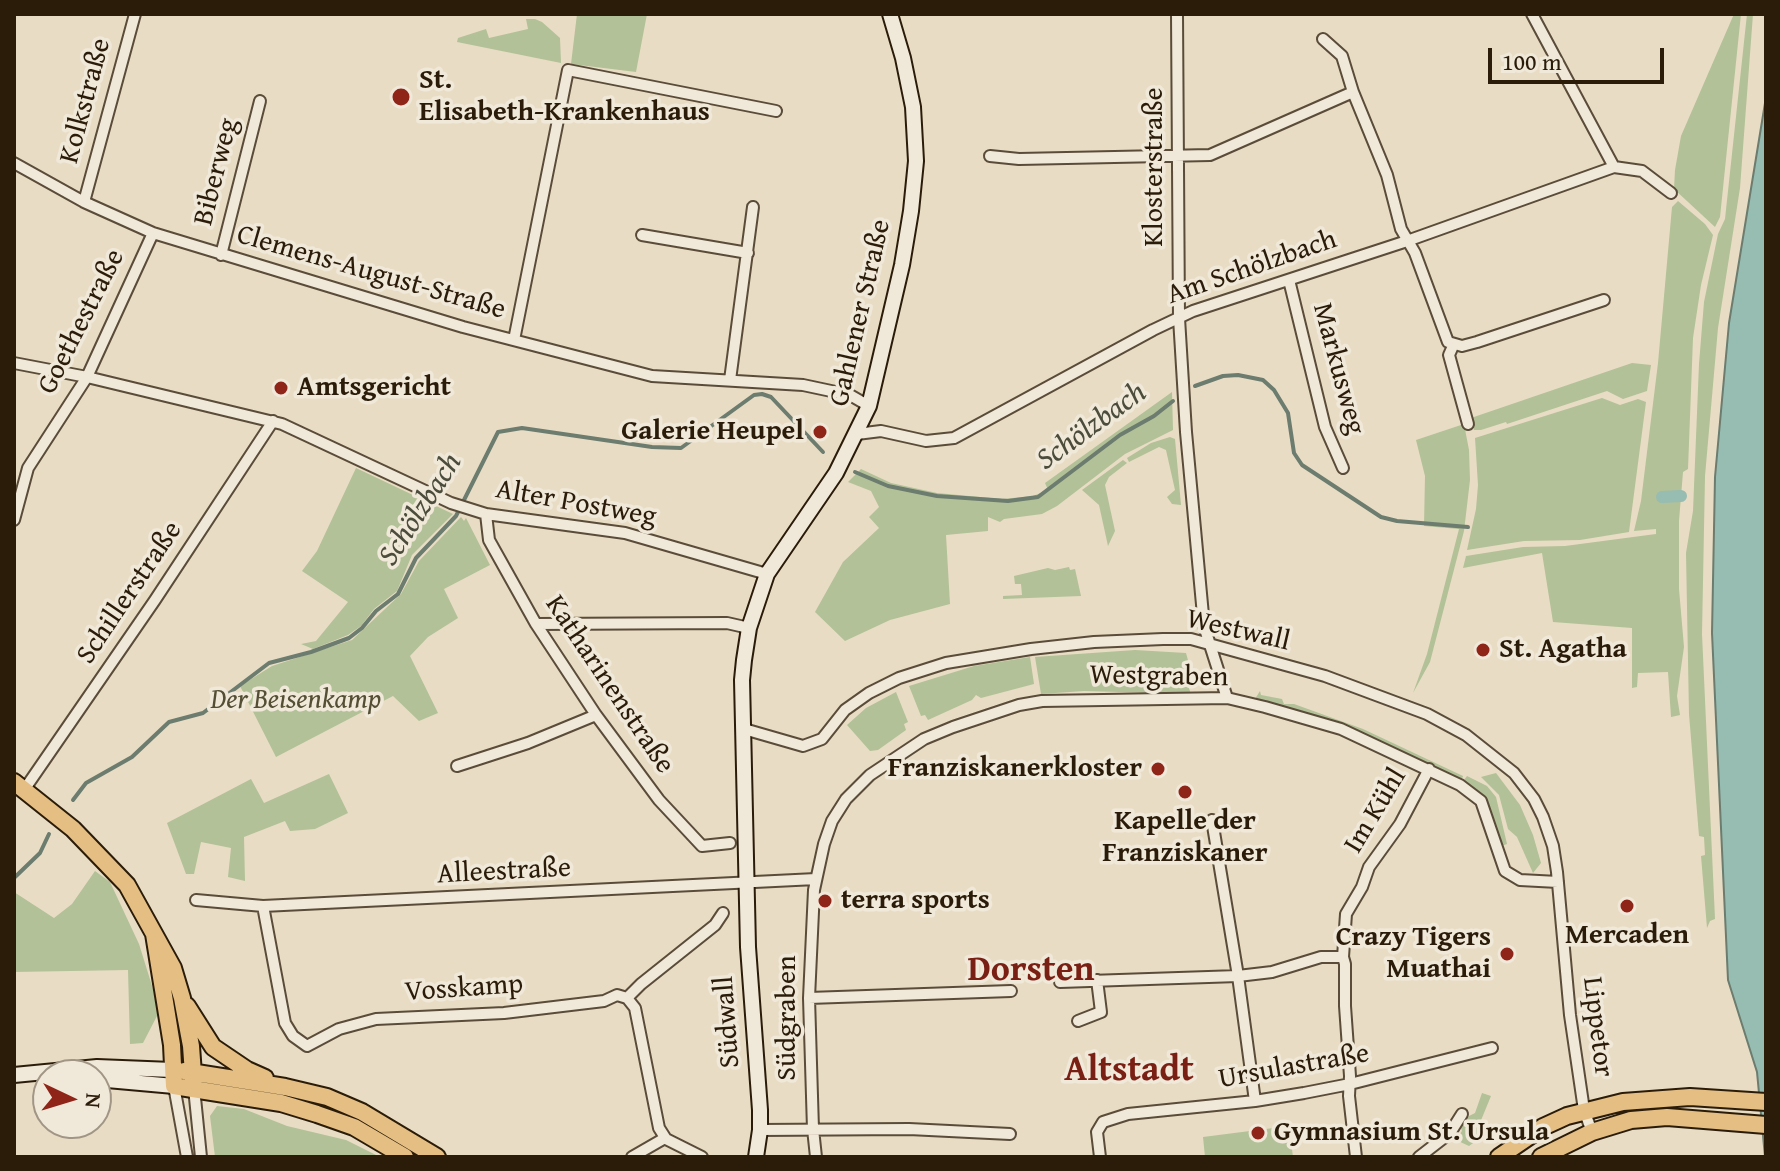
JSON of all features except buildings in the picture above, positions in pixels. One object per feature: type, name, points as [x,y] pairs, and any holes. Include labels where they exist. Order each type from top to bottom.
[{"type":"main road","name":"Gahlener Straße","points":[[747,883],[742,680],[749,628],[767,574],[836,473],[869,406],[902,265],[911,211],[916,161],[913,107],[890,14]]},
{"type":"main road","points":[[19,786],[73,829],[127,885],[173,968],[182,998],[194,1080]]},
{"type":"main road","name":"Südwall","points":[[747,883],[760,1130],[756,1157]]},
{"type":"main road","points":[[154,934],[172,1045],[173,1078]]},
{"type":"main road","points":[[182,998],[213,1047],[247,1070],[285,1087]]},
{"type":"main road","points":[[14,1075],[97,1067],[173,1078],[285,1087],[327,1097],[362,1112],[437,1157]]},
{"type":"main road","points":[[112,1079],[173,1078]]},
{"type":"main road","points":[[194,1080],[281,1103],[354,1127],[405,1157]]},
{"type":"main road","points":[[1499,1157],[1543,1127],[1584,1110],[1664,1097],[1766,1102]]},
{"type":"main road","points":[[1541,1157],[1592,1132],[1631,1120],[1667,1117],[1766,1125]]},
{"type":"street","name":"Kolkstraße","points":[[84,202],[135,14]]},
{"type":"street","name":"Klosterstraße","points":[[1177,14],[1179,318],[1186,432],[1204,626],[1227,698]]},
{"type":"street","points":[[1532,14],[1614,167],[1642,171],[1671,193]]},
{"type":"street","points":[[1323,39],[1342,56],[1353,92],[1387,175],[1401,229],[1415,253],[1448,342],[1453,346],[1477,342],[1604,300]]},
{"type":"street","points":[[514,340],[568,70],[776,111]]},
{"type":"street","points":[[990,156],[1019,159],[1210,155],[1353,92]]},
{"type":"street","name":"Biberweg","points":[[221,255],[260,101]]},
{"type":"street","name":"Clemens-August-Straße","points":[[14,163],[84,202],[153,233],[514,340],[652,376],[803,385],[850,395],[869,406]]},
{"type":"street","name":"Am Schölzbach","points":[[857,434],[881,431],[926,441],[954,438],[1179,318],[1614,167]]},
{"type":"street","points":[[730,380],[753,207]]},
{"type":"street","name":"Goethestraße","points":[[14,520],[17,493],[28,468],[87,377],[153,233]]},
{"type":"street","points":[[642,235],[748,253]]},
{"type":"street","name":"Markusweg","points":[[1289,280],[1325,427],[1343,468]]},
{"type":"street","points":[[1453,346],[1449,355],[1468,424]]},
{"type":"street","name":"Alter Postweg","points":[[14,363],[273,421],[451,503],[486,514],[625,533],[767,574]]},
{"type":"street","name":"Schillerstraße","points":[[19,786],[164,587],[273,421]]},
{"type":"street","name":"Katharinenstraße","points":[[486,514],[489,540],[536,624],[596,715],[659,800],[702,846],[730,843]]},
{"type":"street","points":[[536,624],[727,623],[749,628]]},
{"type":"street","name":"Westwall","points":[[744,729],[803,746],[822,739],[845,710],[869,693],[899,678],[946,663],[989,654],[1094,642],[1191,639],[1358,687],[1427,714],[1466,735],[1514,773],[1534,799],[1553,846],[1563,926]]},
{"type":"street","name":"Westgraben","points":[[816,879],[832,821],[846,799],[870,775],[924,739],[979,717],[1042,701],[1227,698],[1341,729],[1460,785],[1481,801],[1505,871],[1520,880],[1558,882]]},
{"type":"street","points":[[457,766],[528,743],[596,715]]},
{"type":"street","name":"Im Kühl","points":[[1356,1157],[1343,957],[1347,909],[1362,887],[1369,867],[1400,824],[1429,769]]},
{"type":"street","points":[[1212,820],[1255,1101]]},
{"type":"street","name":"Alleestraße","points":[[196,900],[263,906],[816,879]]},
{"type":"street","name":"Südgraben","points":[[816,879],[809,998],[816,1157]]},
{"type":"street","name":"Vosskamp","points":[[263,906],[285,1023],[293,1036],[307,1046],[339,1029],[376,1019],[504,1013],[604,1001],[617,995],[627,998]]},
{"type":"street","points":[[702,1157],[678,1147],[665,1138],[659,1128],[635,1008],[627,998],[706,933],[723,913]]},
{"type":"street","name":"Lippetor","points":[[1563,926],[1570,1015],[1584,1110],[1592,1132]]},
{"type":"street","points":[[1060,982],[1238,976],[1272,972],[1321,957],[1343,957]]},
{"type":"street","points":[[1078,1021],[1101,1012],[1097,980]]},
{"type":"street","points":[[809,998],[1011,991]]},
{"type":"street","name":"Ursulastraße","points":[[1100,1157],[1097,1132],[1103,1122],[1128,1114],[1255,1101],[1350,1084],[1492,1048]]},
{"type":"street","points":[[173,1078],[187,1157]]},
{"type":"street","points":[[194,1080],[201,1157]]},
{"type":"street","points":[[1419,1157],[1450,1133],[1462,1114]]},
{"type":"street","points":[[760,1130],[909,1129],[1010,1134]]},
{"type":"street","points":[[632,1157],[665,1138]]},
{"type":"green space","points":[[577,14],[647,14],[636,72],[571,64]]},
{"type":"green space","points":[[1734,14],[1741,14],[1720,217],[1715,227],[1674,189],[1675,170],[1681,136]]},
{"type":"green space","points":[[1747,14],[1753,14],[1740,188],[1718,328],[1705,476],[1702,634],[1715,919],[1710,921],[1707,928],[1701,856],[1705,855],[1704,837],[1699,836],[1689,714],[1686,553],[1693,511],[1704,302],[1718,234],[1725,219]]},
{"type":"green space","points":[[526,19],[542,22],[560,38],[561,63],[457,42],[458,38],[486,29],[489,38],[528,29]]},
{"type":"green space","points":[[1678,201],[1713,235],[1693,338],[1688,469],[1683,472],[1679,521],[1679,589],[1684,647],[1677,696],[1680,715],[1671,717],[1668,672],[1638,673],[1637,687],[1632,688],[1632,628],[1553,622],[1542,553],[1463,568],[1466,556],[1656,534],[1656,529],[1634,531],[1641,501],[1658,363],[1672,207]]},
{"type":"green space","points":[[1632,363],[1651,365],[1647,391],[1623,399],[1607,391],[1507,424],[1474,430],[1471,418]]},
{"type":"green space","points":[[1172,392],[1173,430],[1125,454],[1057,506],[1042,514],[1000,522],[988,517],[988,531],[946,535],[950,604],[890,620],[845,641],[815,612],[843,562],[879,528],[869,517],[879,507],[871,491],[848,482],[861,469],[891,483],[937,493],[1002,499],[1033,496],[1048,490],[1045,483]]},
{"type":"green space","points":[[1602,398],[1620,405],[1638,399],[1646,402],[1629,532],[1580,540],[1524,541],[1467,550],[1478,485],[1475,438]]},
{"type":"green space","points":[[1464,424],[1470,480],[1464,531],[1430,662],[1413,693],[1427,654],[1459,529],[1424,526],[1425,476],[1416,440]]},
{"type":"green space","points":[[1170,437],[1175,439],[1181,505],[1172,504],[1167,497],[1175,490],[1166,450],[1159,447],[1129,462],[1127,458],[1151,443]]},
{"type":"green space","points":[[1123,460],[1127,463],[1109,477],[1105,485],[1115,531],[1108,546],[1099,505],[1082,490]]},
{"type":"green space","points":[[356,468],[453,514],[412,555],[397,591],[374,609],[361,626],[348,635],[313,649],[301,644],[316,641],[348,602],[302,571],[317,551]]},
{"type":"green space","name":"Der Beisenkamp","points":[[461,517],[464,521],[466,518],[490,565],[444,589],[458,618],[428,637],[410,656],[438,713],[419,721],[393,696],[276,757],[240,686],[272,666],[352,640],[401,594],[419,561]]},
{"type":"green space","points":[[1069,567],[1070,570],[1075,569],[1081,596],[1003,599],[1003,596],[1022,595],[1021,584],[1015,584],[1014,576],[1048,568]]},
{"type":"green space","points":[[1135,650],[1186,653],[1192,675],[1186,680],[1191,694],[1084,691],[1041,694],[1035,657]]},
{"type":"green space","points":[[1030,657],[1034,684],[981,698],[976,695],[972,700],[928,720],[925,715],[921,716],[909,686],[974,666]]},
{"type":"green space","points":[[1260,691],[1261,695],[1282,699],[1284,704],[1294,704],[1363,729],[1463,776],[1462,779],[1403,752],[1255,699]]},
{"type":"green space","points":[[896,692],[908,722],[904,724],[906,730],[878,750],[870,751],[847,725],[866,708]]},
{"type":"green space","points":[[1496,773],[1520,805],[1533,835],[1541,863],[1533,873],[1517,837],[1508,829],[1499,795],[1481,777]]},
{"type":"green space","points":[[329,774],[348,813],[315,829],[290,831],[285,821],[244,837],[245,881],[228,877],[231,848],[201,842],[194,874],[186,874],[167,823],[251,779],[264,803]]},
{"type":"green space","points":[[1467,776],[1487,786],[1496,797],[1507,844],[1501,846],[1486,802],[1464,780]]},
{"type":"green space","points":[[95,871],[110,882],[139,944],[153,989],[158,1014],[143,1043],[130,1044],[128,970],[14,972],[14,892],[54,918],[72,904]]},
{"type":"green space","points":[[1482,1093],[1491,1096],[1477,1130],[1486,1134],[1469,1146],[1456,1140],[1462,1131],[1460,1125],[1475,1113]]},
{"type":"green space","points":[[217,1106],[244,1109],[287,1126],[346,1140],[380,1157],[215,1157],[210,1116]]},
{"type":"green space","points":[[1289,1126],[1293,1157],[1205,1157],[1203,1137]]},
{"type":"water","points":[[1766,97],[1765,1157],[1757,1072],[1728,980],[1712,633],[1715,477],[1729,323]]},
{"type":"waterway","name":"Schölzbach","points":[[1195,386],[1223,376],[1238,375],[1263,380],[1274,390],[1288,413],[1294,453],[1302,465],[1381,517],[1468,527]]},
{"type":"waterway","name":"Schölzbach","points":[[73,800],[86,783],[132,757],[169,722],[203,713],[269,663],[349,638],[362,628],[376,611],[398,594],[416,558],[456,516],[498,432],[522,428],[652,447],[681,448],[754,395],[762,394],[771,397],[823,452]]},
{"type":"waterway","name":"Schölzbach","points":[[855,472],[888,486],[937,496],[1008,501],[1038,497],[1120,435],[1173,401]]},
{"type":"waterway","name":"Schölzbach","points":[[1662,497],[1681,496]]},
{"type":"waterway","name":"Schölzbach","points":[[14,878],[40,853],[49,834]]},
{"type":"place","name":"St. Elisabeth-Krankenhaus","points":[[401,97]]},
{"type":"place","name":"Amtsgericht","points":[[281,388]]},
{"type":"place","name":"Galerie Heupel","points":[[820,432]]},
{"type":"place","name":"St. Agatha","points":[[1483,650]]},
{"type":"place","name":"Franziskanerkloster","points":[[1158,769]]},
{"type":"place","name":"Kapelle der Franziskaner","points":[[1185,792]]},
{"type":"place","name":"terra sports","points":[[825,901]]},
{"type":"place","name":"Mercaden","points":[[1627,906]]},
{"type":"place","name":"Crazy Tigers Muathai","points":[[1507,954]]},
{"type":"place","name":"Gymnasium St. Ursula","points":[[1258,1133]]},
{"type":"district","name":"Dorsten","points":[[1031,971]]},
{"type":"district","name":"Altstadt","points":[[1129,1071]]}]
